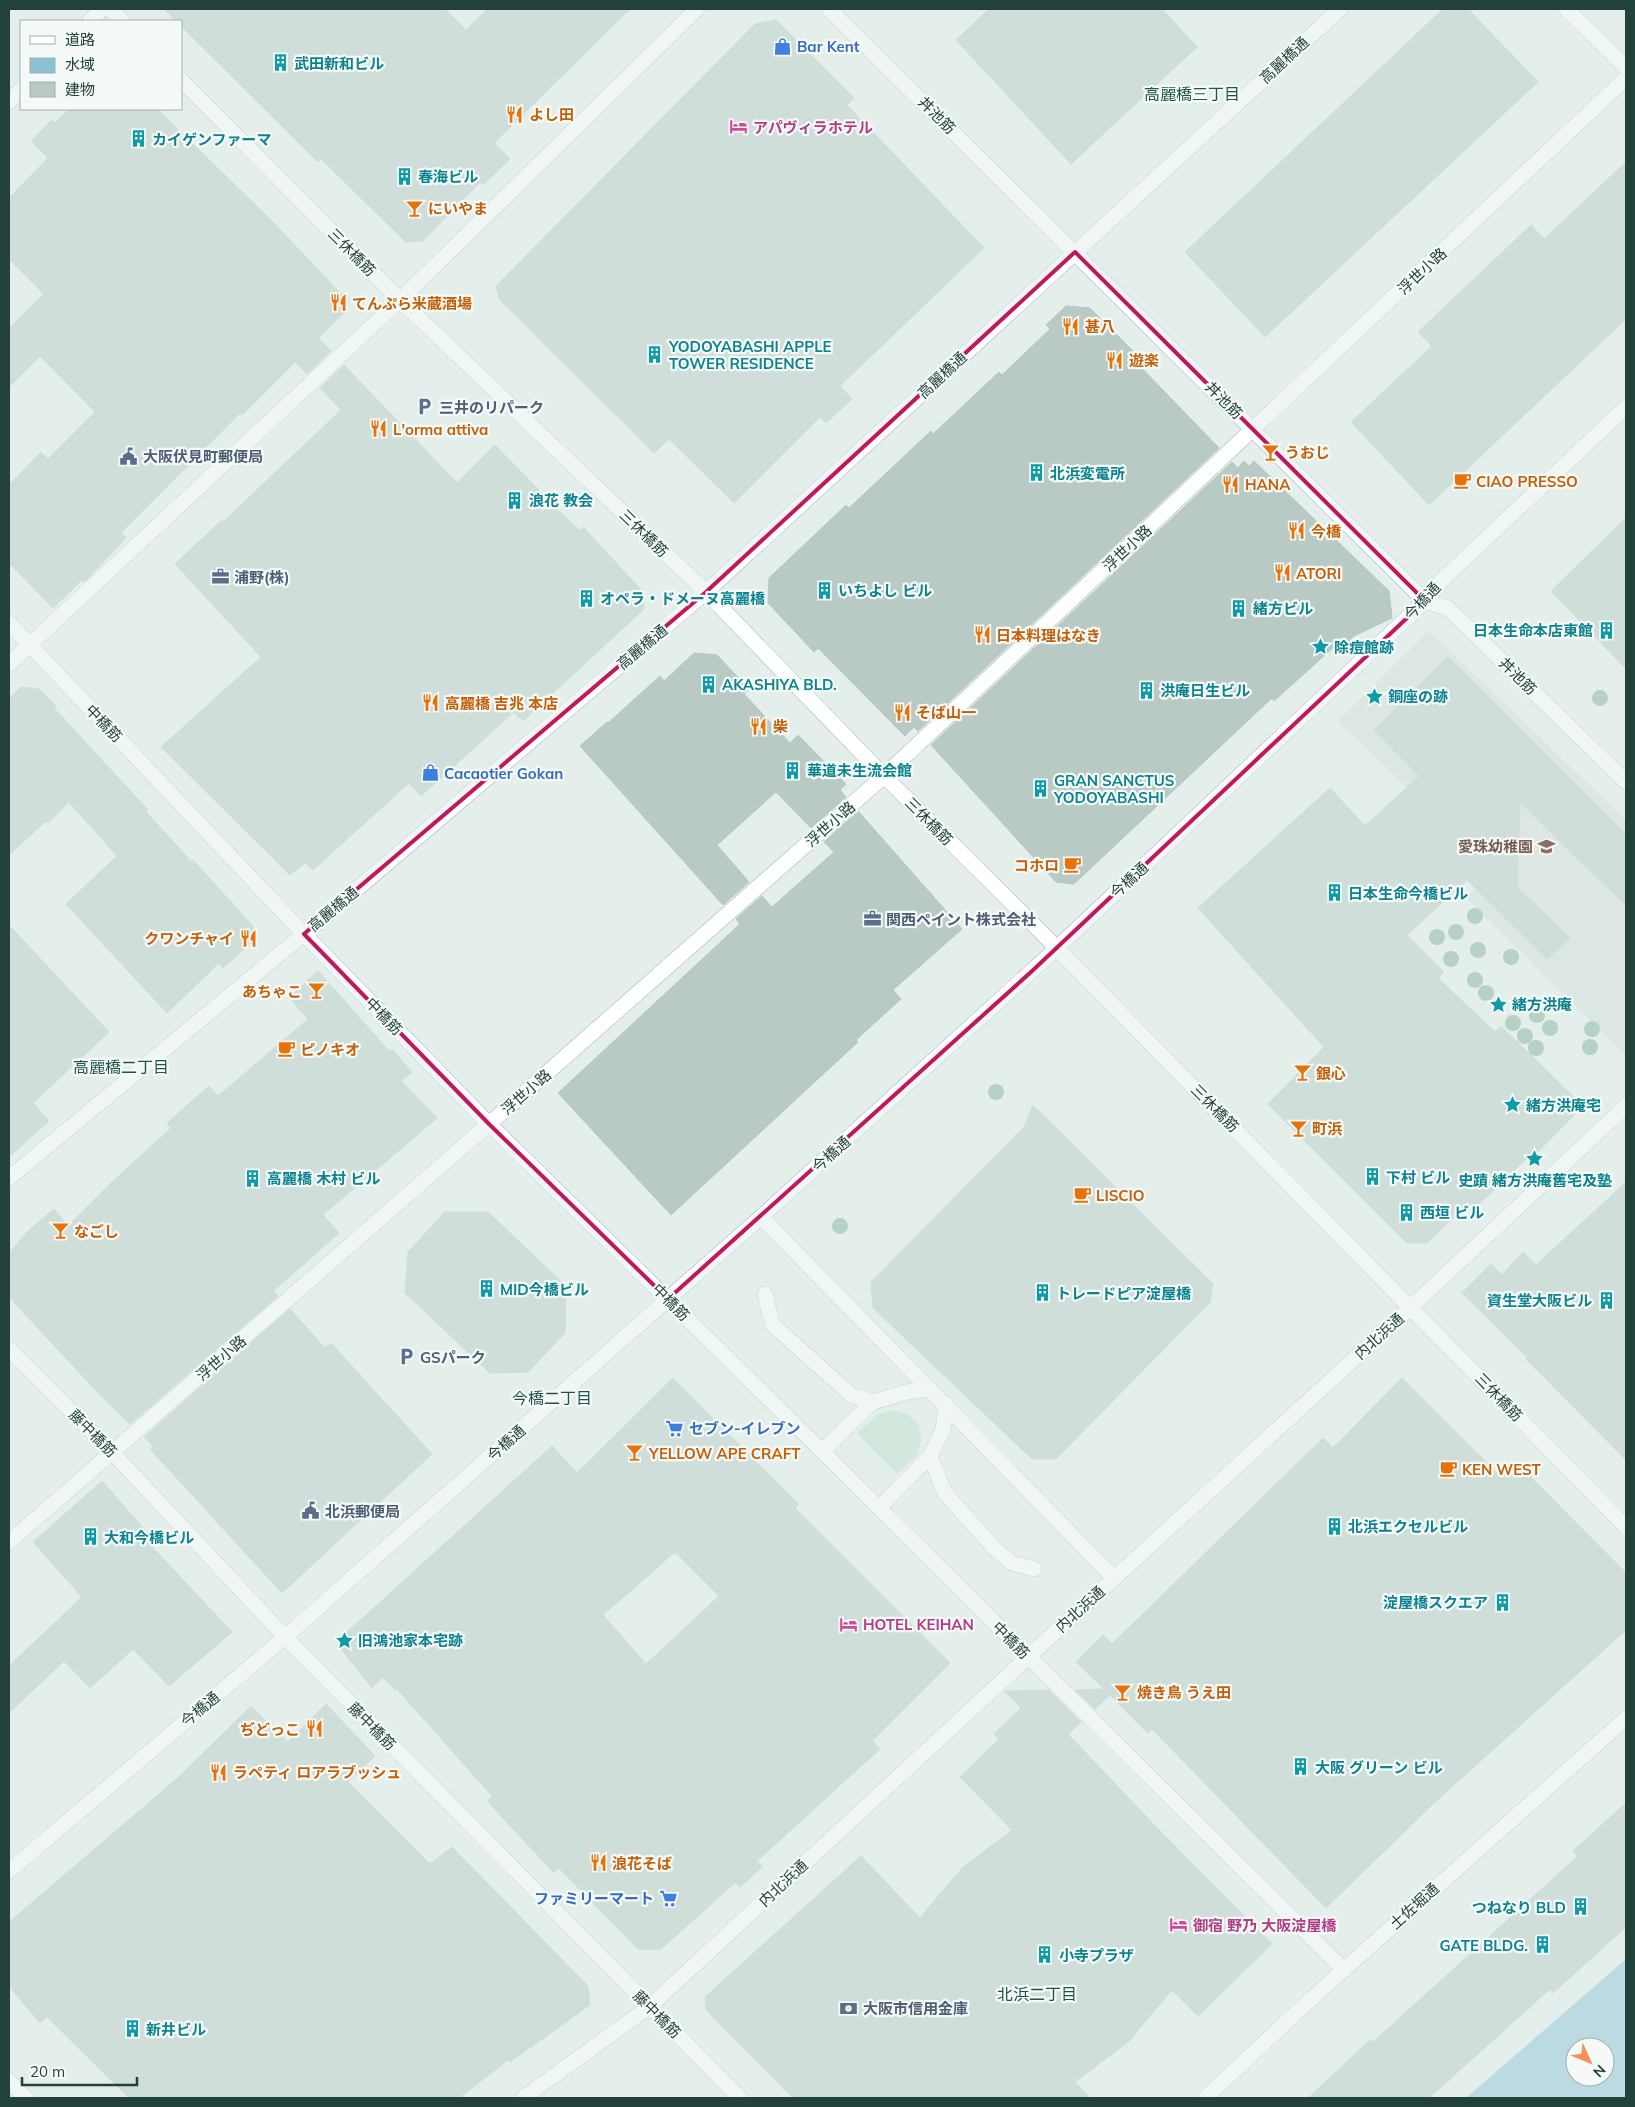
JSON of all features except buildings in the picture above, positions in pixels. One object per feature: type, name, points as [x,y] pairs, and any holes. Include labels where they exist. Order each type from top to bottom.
[{"type":"street","points":[[91,20],[102,9]]},
{"type":"street","points":[[110,9],[122,20]]},
{"type":"street","points":[[9,664],[400,300],[697,9]]},
{"type":"street","name":"丼池筋","points":[[829,9],[1254,429],[1425,601],[1448,608],[1626,782]]},
{"type":"street","name":"高麗橋通","points":[[9,1178],[304,934],[706,592],[1340,9]]},
{"type":"street","points":[[1566,9],[1626,67]]},
{"type":"street","name":"浮世小路","points":[[9,1542],[489,1124],[884,776],[1626,78]]},
{"type":"street","name":"三休橋筋","points":[[182,81],[400,300],[706,592],[884,776],[1411,1307],[1626,1527]]},
{"type":"street","points":[[9,102],[20,90]]},
{"type":"street","name":"今橋通","points":[[9,1871],[285,1637],[761,1217],[1056,948],[1425,601],[1440,580],[1626,407]]},
{"type":"street","name":"中橋筋","points":[[9,623],[304,934],[489,1124],[822,1451],[1344,1970]]},
{"type":"street","name":"内北浜通","points":[[523,2098],[649,2007],[1028,1656],[1411,1307],[1626,1106]]},
{"type":"street","points":[[761,1217],[930,1390],[946,1404],[1114,1578]]},
{"type":"street","points":[[765,1294],[772,1324],[851,1396],[873,1402]]},
{"type":"street","name":"藤中橋筋","points":[[9,1349],[112,1452],[285,1637],[740,2098]]},
{"type":"street","points":[[822,1451],[873,1402],[906,1392],[930,1390]]},
{"type":"street","points":[[879,1508],[930,1456],[942,1430],[946,1404]]},
{"type":"street","points":[[930,1456],[945,1493],[996,1549],[1012,1563],[1034,1569]]},
{"type":"street","name":"土佐堀通","points":[[1205,2098],[1344,1970],[1626,1718]]},
{"type":"street","points":[[9,2081],[26,2098]]},
{"type":"highlighted area","points":[[1075,252],[1425,601],[1031,972],[668,1299],[489,1124],[304,934],[706,592]]},
{"type":"shaded area","name":"愛珠幼稚園","points":[[1429,631],[1626,820],[1626,1056],[1466,898],[1493,871],[1338,721]]},
{"type":"green space","points":[[893,1410],[907,1414],[918,1424],[922,1440],[916,1456],[897,1474],[857,1433],[877,1415]]},
{"type":"water","points":[[1626,1959],[1626,2098],[1466,2098]]},
{"type":"place","name":"Bar Kent","points":[[783,46]]},
{"type":"place","name":"武田新和ビル","points":[[280,63]]},
{"type":"place","name":"よし田","points":[[515,114]]},
{"type":"place","name":"アパヴィラホテル","points":[[739,127]]},
{"type":"place","name":"カイゲンファーマ","points":[[138,139]]},
{"type":"place","name":"春海ビル","points":[[404,176]]},
{"type":"place","name":"にいやま","points":[[414,208]]},
{"type":"place","name":"てんぷら米蔵酒場","points":[[338,303]]},
{"type":"place","name":"甚八","points":[[1071,326]]},
{"type":"place","name":"YODOYABASHI APPLE TOWER RESIDENCE","points":[[655,355]]},
{"type":"place","name":"遊楽","points":[[1115,360]]},
{"type":"place","name":"三井のリパーク","points":[[425,407]]},
{"type":"place","name":"L'orma attiva","points":[[379,429]]},
{"type":"place","name":"うおじ","points":[[1271,452]]},
{"type":"place","name":"大阪伏見町郵便局","points":[[129,456]]},
{"type":"place","name":"北浜変電所","points":[[1036,473]]},
{"type":"place","name":"CIAO PRESSO","points":[[1462,481]]},
{"type":"place","name":"HANA","points":[[1231,484]]},
{"type":"place","name":"浪花 教会","points":[[515,500]]},
{"type":"place","name":"今橋","points":[[1297,531]]},
{"type":"place","name":"ATORI","points":[[1282,573]]},
{"type":"place","name":"浦野(株)","points":[[220,577]]},
{"type":"place","name":"いちよし ビル","points":[[824,590]]},
{"type":"place","name":"オペラ・ドメーヌ高麗橋","points":[[586,598]]},
{"type":"place","name":"緒方ビル","points":[[1239,608]]},
{"type":"place","name":"日本生命本店東館","points":[[1607,630]]},
{"type":"place","name":"日本料理はなき","points":[[982,635]]},
{"type":"place","name":"除痘館跡","points":[[1320,647]]},
{"type":"place","name":"AKASHIYA BLD.","points":[[708,684]]},
{"type":"place","name":"洪庵日生ビル","points":[[1146,690]]},
{"type":"place","name":"銅座の跡","points":[[1374,696]]},
{"type":"place","name":"高麗橋 吉兆 本店","points":[[431,703]]},
{"type":"place","name":"そば山一","points":[[902,712]]},
{"type":"place","name":"柴","points":[[759,726]]},
{"type":"place","name":"華道未生流会館","points":[[793,770]]},
{"type":"place","name":"Cacaotier Gokan","points":[[430,773]]},
{"type":"place","name":"GRAN SANCTUS YODOYABASHI","points":[[1040,789]]},
{"type":"place","name":"愛珠幼稚園","points":[[1547,846]]},
{"type":"place","name":"コホロ","points":[[1073,865]]},
{"type":"place","name":"日本生命今橋ビル","points":[[1334,893]]},
{"type":"place","name":"関西ペイント株式会社","points":[[872,919]]},
{"type":"place","name":"クワンチャイ","points":[[248,938]]},
{"type":"place","name":"あちゃこ","points":[[316,991]]},
{"type":"place","name":"緒方洪庵","points":[[1498,1004]]},
{"type":"place","name":"ピノキオ","points":[[286,1049]]},
{"type":"place","name":"銀心","points":[[1302,1073]]},
{"type":"place","name":"緒方洪庵宅","points":[[1512,1105]]},
{"type":"place","name":"町浜","points":[[1298,1128]]},
{"type":"place","name":"史蹟 緒方洪庵舊宅及塾","points":[[1535,1159]]},
{"type":"place","name":"下村 ビル","points":[[1372,1177]]},
{"type":"place","name":"高麗橋 木村 ビル","points":[[253,1178]]},
{"type":"place","name":"LISCIO","points":[[1082,1195]]},
{"type":"place","name":"西垣 ビル","points":[[1406,1212]]},
{"type":"place","name":"なごし","points":[[60,1231]]},
{"type":"place","name":"MID今橋ビル","points":[[486,1289]]},
{"type":"place","name":"トレードピア淀屋橋","points":[[1042,1293]]},
{"type":"place","name":"資生堂大阪ビル","points":[[1606,1300]]},
{"type":"place","name":"GSパーク","points":[[406,1357]]},
{"type":"place","name":"セブン-イレブン","points":[[675,1428]]},
{"type":"place","name":"YELLOW APE CRAFT","points":[[635,1453]]},
{"type":"place","name":"KEN WEST","points":[[1448,1469]]},
{"type":"place","name":"北浜郵便局","points":[[311,1511]]},
{"type":"place","name":"北浜エクセルビル","points":[[1334,1526]]},
{"type":"place","name":"大和今橋ビル","points":[[90,1537]]},
{"type":"place","name":"淀屋橋スクエア","points":[[1502,1602]]},
{"type":"place","name":"HOTEL KEIHAN","points":[[849,1624]]},
{"type":"place","name":"旧鴻池家本宅跡","points":[[344,1640]]},
{"type":"place","name":"焼き鳥 うえ田","points":[[1123,1692]]},
{"type":"place","name":"ぢどっこ","points":[[314,1729]]},
{"type":"place","name":"大阪 グリーン ビル","points":[[1301,1767]]},
{"type":"place","name":"ラペティ ロアラブッシュ","points":[[219,1772]]},
{"type":"place","name":"浪花そば","points":[[598,1863]]},
{"type":"place","name":"ファミリーマート","points":[[668,1898]]},
{"type":"place","name":"つねなり BLD","points":[[1580,1907]]},
{"type":"place","name":"御宿 野乃 大阪淀屋橋","points":[[1179,1925]]},
{"type":"place","name":"GATE BLDG.","points":[[1542,1945]]},
{"type":"place","name":"小寺プラザ","points":[[1045,1955]]},
{"type":"place","name":"大阪市信用金庫","points":[[849,2008]]},
{"type":"place","name":"新井ビル","points":[[132,2029]]},
{"type":"district","name":"高麗橋三丁目","points":[[1192,94]]},
{"type":"district","name":"高麗橋二丁目","points":[[121,1067]]},
{"type":"district","name":"今橋二丁目","points":[[552,1398]]},
{"type":"district","name":"北浜二丁目","points":[[1037,1994]]}]
